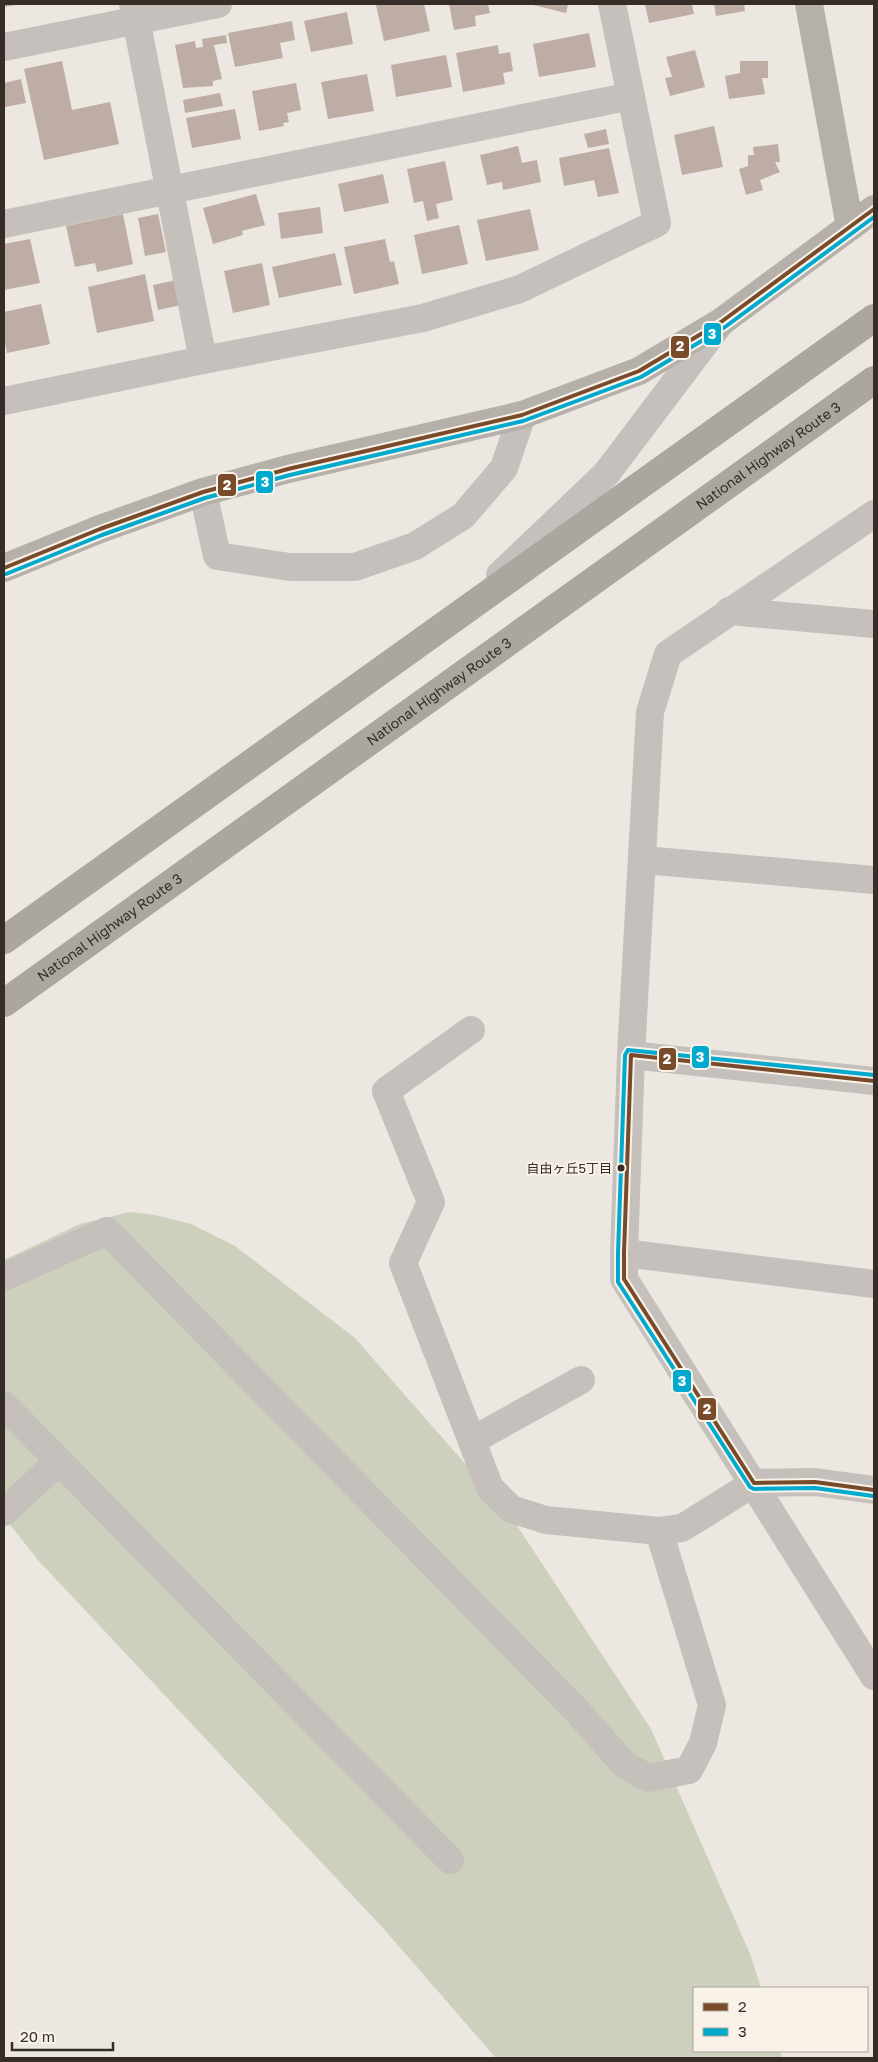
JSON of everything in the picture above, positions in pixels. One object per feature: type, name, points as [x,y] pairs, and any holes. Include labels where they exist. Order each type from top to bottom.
[{"type":"highway","points":[[4,940],[874,318]]},
{"type":"highway","name":"National Highway Route 3","points":[[4,1004],[874,380]]},
{"type":"main road","points":[[809,4],[850,227]]},
{"type":"main road","points":[[4,568],[100,529],[204,492],[288,468],[522,416],[639,371],[721,322],[874,209]]},
{"type":"street","points":[[4,47],[134,12],[218,4]]},
{"type":"street","points":[[4,401],[432,316],[520,289],[657,223],[612,4]]},
{"type":"street","points":[[134,12],[203,360]]},
{"type":"street","points":[[4,224],[631,96]]},
{"type":"street","points":[[454,620],[606,474],[721,322]]},
{"type":"street","points":[[204,492],[217,556],[290,567],[355,567],[416,546],[463,516],[504,468],[522,416]]},
{"type":"street","points":[[874,514],[668,654],[650,712],[631,1055],[624,1253],[624,1279],[874,1676]]},
{"type":"street","points":[[729,611],[874,624]]},
{"type":"street","points":[[643,860],[874,880]]},
{"type":"street","points":[[471,1030],[386,1092],[431,1202],[402,1263],[473,1440],[490,1488],[511,1509],[546,1520],[659,1531],[682,1528],[754,1483],[815,1482],[874,1490]]},
{"type":"street","points":[[631,1055],[874,1081]]},
{"type":"street","points":[[4,1277],[107,1230],[576,1710],[625,1765],[648,1778],[689,1770],[704,1743],[712,1705],[659,1531]]},
{"type":"street","points":[[624,1253],[874,1284]]},
{"type":"street","points":[[473,1440],[581,1380]]},
{"type":"street","points":[[4,1405],[450,1860]]},
{"type":"street","points":[[4,1512],[59,1461]]},
{"type":"green space","points":[[130,1212],[155,1215],[191,1224],[235,1246],[355,1338],[510,1515],[651,1729],[750,1954],[761,1987],[693,1987],[693,2052],[780,2052],[782,2058],[496,2058],[382,1927],[38,1560],[4,1517],[4,1260],[80,1224]]},
{"type":"building","points":[[4,4],[16,4],[16,5],[4,7]]},
{"type":"building","points":[[424,4],[430,31],[384,41],[376,5]]},
{"type":"building","points":[[449,4],[488,4],[490,13],[475,16],[476,26],[454,30]]},
{"type":"building","points":[[529,4],[568,4],[566,13]]},
{"type":"building","points":[[645,4],[692,4],[694,14],[649,23]]},
{"type":"building","points":[[714,4],[744,4],[745,11],[716,16]]},
{"type":"building","points":[[347,12],[353,44],[311,52],[304,21]]},
{"type":"building","points":[[292,21],[295,40],[280,43],[283,58],[235,67],[228,33]]},
{"type":"building","points":[[589,33],[596,67],[539,77],[533,44]]},
{"type":"building","points":[[226,35],[227,43],[214,45],[222,79],[213,81],[213,86],[183,88],[175,45],[195,41],[196,48],[203,47],[202,39]]},
{"type":"building","points":[[498,45],[499,54],[510,52],[513,71],[503,73],[505,84],[463,92],[456,53]]},
{"type":"building","points":[[695,50],[705,87],[670,96],[665,78],[672,77],[666,57]]},
{"type":"building","points":[[446,55],[452,87],[396,97],[391,65]]},
{"type":"building","points":[[62,61],[72,110],[110,102],[119,144],[44,160],[24,69]]},
{"type":"building","points":[[740,61],[768,61],[768,78],[762,78],[765,94],[729,99],[725,76],[740,73]]},
{"type":"building","points":[[367,74],[374,111],[328,119],[321,82]]},
{"type":"building","points":[[21,79],[26,103],[5,107],[4,83]]},
{"type":"building","points":[[296,83],[301,110],[287,113],[289,122],[283,123],[284,126],[259,131],[252,91]]},
{"type":"building","points":[[220,93],[223,106],[185,113],[183,100]]},
{"type":"building","points":[[235,109],[241,139],[192,148],[186,118]]},
{"type":"building","points":[[714,126],[723,167],[682,175],[674,135]]},
{"type":"building","points":[[606,129],[609,144],[588,148],[584,134]]},
{"type":"building","points":[[778,144],[780,162],[775,162],[780,172],[760,180],[763,190],[746,195],[739,169],[748,166],[748,155],[754,155],[753,147]]},
{"type":"building","points":[[518,146],[522,163],[537,160],[541,182],[503,190],[502,182],[487,185],[480,155]]},
{"type":"building","points":[[609,148],[619,193],[598,197],[594,180],[564,186],[559,158]]},
{"type":"building","points":[[445,161],[453,200],[436,204],[439,218],[427,221],[423,201],[414,203],[407,169]]},
{"type":"building","points":[[383,174],[389,203],[344,212],[338,184]]},
{"type":"building","points":[[256,194],[265,225],[242,231],[243,235],[213,244],[203,208]]},
{"type":"building","points":[[320,207],[323,233],[281,239],[278,213]]},
{"type":"building","points":[[530,209],[539,250],[486,261],[477,220]]},
{"type":"building","points":[[123,214],[133,264],[97,272],[95,263],[75,267],[66,226]]},
{"type":"building","points":[[158,214],[166,252],[145,256],[138,218]]},
{"type":"building","points":[[459,225],[468,264],[422,274],[414,235]]},
{"type":"building","points":[[30,239],[40,283],[4,290],[4,244]]},
{"type":"building","points":[[385,239],[390,262],[394,261],[399,284],[354,294],[344,247]]},
{"type":"building","points":[[335,253],[342,285],[279,298],[272,267]]},
{"type":"building","points":[[262,263],[270,305],[233,313],[224,271]]},
{"type":"building","points":[[145,274],[154,321],[97,333],[88,287]]},
{"type":"building","points":[[181,279],[186,304],[158,310],[153,285]]},
{"type":"building","points":[[41,304],[50,344],[7,353],[4,337],[4,312]]},
{"type":"transit line","name":"2","points":[[4,568],[100,529],[203,492],[288,469],[522,415],[639,371],[721,322],[874,209]]},
{"type":"transit line","name":"3","points":[[6,574],[102,535],[205,498],[290,475],[523,421],[641,377],[725,327],[874,217]]},
{"type":"transit line","name":"3","points":[[873,1496],[815,1488],[754,1489],[750,1487],[618,1282],[618,1253],[625,1055],[628,1050],[874,1075]]},
{"type":"transit line","name":"2","points":[[874,1081],[631,1055],[624,1253],[624,1279],[754,1483],[815,1482],[874,1490]]},
{"type":"place","name":"自由ヶ丘5丁目","points":[[621,1168]]}]
